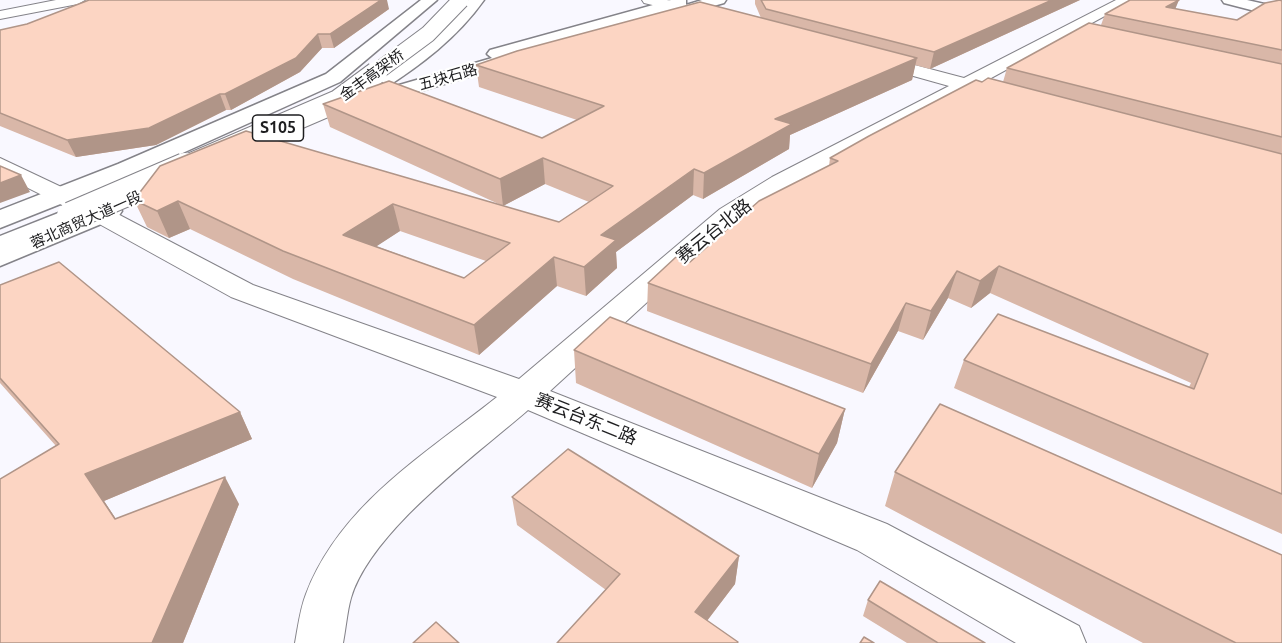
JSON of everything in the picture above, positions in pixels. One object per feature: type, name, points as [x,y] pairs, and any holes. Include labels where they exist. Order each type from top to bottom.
[{"type":"main road","name":"蓉北商贸大道一段","points":[[0,258],[73,209],[299,93],[333,78],[429,0]]},
{"type":"main road","name":"金丰高架桥","points":[[73,209],[298,102],[342,76],[439,0]]},
{"type":"main road","name":"金丰高架桥","points":[[73,209],[338,101],[428,34],[461,0]]},
{"type":"main road","name":"蓉北商贸大道一段","points":[[0,233],[73,209],[318,118],[401,70],[451,32],[477,0]]},
{"type":"main road","points":[[1228,0],[1282,13]]},
{"type":"main road","name":"五块石路","points":[[299,93],[401,70],[504,52],[683,4]]},
{"type":"main road","name":"五块石路","points":[[318,118],[683,4]]},
{"type":"main road","name":"蓉北商贸大道一段","points":[[0,220],[73,209]]},
{"type":"main road","points":[[0,246],[73,209]]},
{"type":"street","points":[[0,15],[38,3],[78,0]]},
{"type":"street","points":[[649,0],[720,9]]},
{"type":"street","name":"赛云台北路","points":[[319,643],[328,597],[354,546],[384,511],[524,394],[729,214],[780,182],[964,84],[1078,34],[1127,0]]},
{"type":"street","points":[[860,56],[998,94]]},
{"type":"street","name":"赛云台东二路","points":[[0,165],[73,209],[242,291],[524,394],[872,537],[1062,643]]},
{"type":"building","points":[[89,0],[381,0],[330,34],[318,34],[296,58],[225,94],[220,94],[149,128],[67,140],[0,113],[0,30],[27,24]]},
{"type":"building","points":[[761,0],[1052,0],[934,52],[766,9]]},
{"type":"building","points":[[1130,0],[1179,0],[1166,7],[1237,20],[1265,3],[1280,0],[1282,1],[1282,50],[1105,14]]},
{"type":"building","points":[[700,2],[917,58],[775,119],[792,124],[704,173],[694,169],[601,235],[616,240],[584,267],[554,257],[474,325],[283,251],[178,201],[157,211],[134,200],[160,166],[246,131],[559,222],[613,186],[543,158],[500,179],[323,104],[389,81],[542,138],[604,106],[476,65],[517,51]],"holes":[[[393,204],[510,243],[464,278],[343,235]]]},
{"type":"building","points":[[1089,23],[1282,64],[1282,137],[1007,68]]},
{"type":"building","points":[[988,78],[1282,154],[1282,494],[964,360],[998,314],[1194,389],[1208,354],[999,266],[980,281],[957,271],[931,311],[906,303],[871,364],[648,283],[676,257],[690,262],[759,201],[838,161],[830,158],[976,80],[982,82]]},
{"type":"building","points":[[0,166],[21,175],[0,183]]},
{"type":"building","points":[[59,262],[240,412],[85,474],[115,519],[225,477],[152,643],[0,643],[0,479],[59,444],[0,378],[0,285]]},
{"type":"building","points":[[610,317],[845,409],[819,454],[574,350]]},
{"type":"building","points":[[940,404],[1282,555],[1282,643],[1236,643],[895,472]]},
{"type":"building","points":[[568,449],[739,556],[695,612],[737,643],[557,643],[620,574],[512,497]]},
{"type":"building","points":[[880,581],[985,643],[938,643],[868,600]]},
{"type":"building","points":[[436,622],[459,643],[413,643]]},
{"type":"building","points":[[864,637],[874,643],[860,643]]}]
